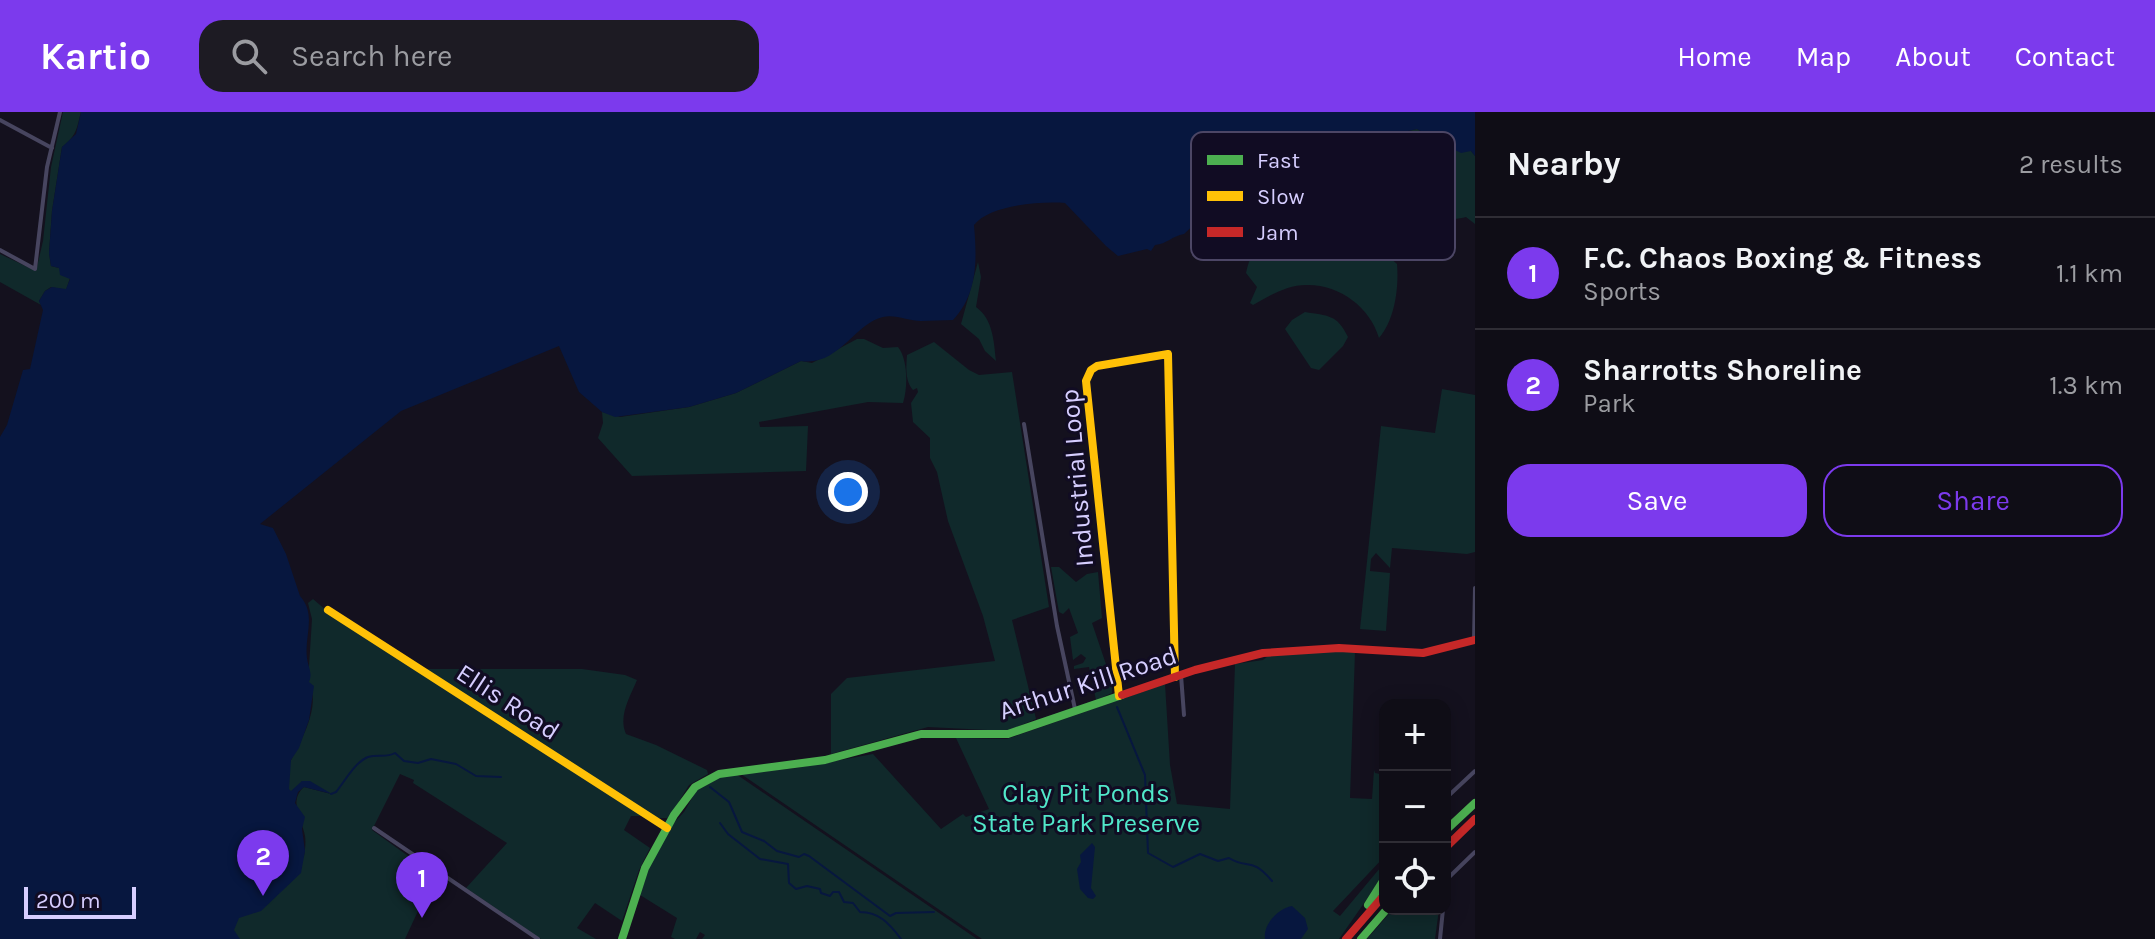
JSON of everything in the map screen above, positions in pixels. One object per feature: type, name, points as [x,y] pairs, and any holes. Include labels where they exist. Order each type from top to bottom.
[{"type":"main road","name":"Industrial Loop","points":[[1119,696],[1086,381],[1091,370],[1097,366],[1168,354],[1174,636],[1178,676]]},
{"type":"main road","name":"Ellis Road","points":[[328,610],[667,828]]},
{"type":"main road","name":"Arthur Kill Road","points":[[624,938],[645,868],[667,828],[695,787],[719,774],[825,760],[921,734],[1008,734],[1227,660],[1281,651],[1339,648],[1423,653],[1474,640]]},
{"type":"main road","points":[[1451,825],[1475,803]]},
{"type":"main road","points":[[1450,843],[1475,819]]},
{"type":"main road","points":[[1355,928],[1379,888]]},
{"type":"main road","points":[[1346,939],[1379,901]]},
{"type":"main road","points":[[1361,939],[1382,915]]},
{"type":"street","points":[[0,250],[35,269],[60,112]]},
{"type":"street","points":[[0,120],[52,148]]},
{"type":"street","points":[[1024,424],[1059,639],[1076,712]]},
{"type":"street","points":[[1474,640],[1475,588]]},
{"type":"street","points":[[1178,676],[1184,715]]},
{"type":"street","points":[[1451,793],[1475,771]]},
{"type":"street","points":[[374,828],[538,939]]},
{"type":"street","points":[[1451,878],[1475,852]]},
{"type":"street","points":[[1440,939],[1442,915]]},
{"type":"green space","points":[[63,112],[81,112],[74,135],[62,147],[49,253],[51,266],[59,268],[70,278],[66,290],[51,287],[45,291],[39,301],[41,305],[0,282],[0,254],[36,271],[43,241],[51,167]]},
{"type":"green space","points":[[1455,148],[1471,151],[1475,156],[1475,224],[1466,217],[1455,219]]},
{"type":"green space","points":[[1250,260],[1392,260],[1397,264],[1397,283],[1389,322],[1379,338],[1361,307],[1341,293],[1318,286],[1292,287],[1253,305],[1250,303],[1257,287],[1246,273]]},
{"type":"green space","points":[[978,262],[981,277],[976,307],[989,324],[996,361],[985,351],[979,339],[961,324]]},
{"type":"green space","points":[[1305,312],[1336,320],[1348,337],[1319,370],[1311,368],[1285,329]]},
{"type":"green space","points":[[857,339],[883,348],[898,347],[906,374],[903,403],[868,402],[759,422],[760,427],[808,426],[806,471],[632,476],[598,438],[603,423],[602,412],[620,417],[689,407],[736,393],[801,361],[812,363]]},
{"type":"green space","points":[[934,342],[979,375],[1012,372],[1049,607],[1012,620],[1036,719],[1007,731],[928,727],[831,754],[831,694],[847,678],[995,661],[983,616],[948,521],[937,472],[930,458],[930,438],[913,422],[911,403],[918,392],[909,382],[907,355]]},
{"type":"green space","points":[[1442,389],[1475,395],[1475,552],[1392,548],[1390,568],[1376,553],[1371,559],[1370,571],[1390,573],[1386,631],[1360,629],[1381,426],[1435,433]]},
{"type":"green space","points":[[1051,567],[1059,567],[1076,582],[1087,574],[1098,572],[1102,618],[1092,623],[1112,682],[1112,693],[1096,700],[1089,667],[1074,669],[1086,658],[1081,654],[1073,660],[1070,637],[1078,633],[1069,608],[1063,614],[1059,612]]},
{"type":"green space","points":[[313,599],[645,816],[631,816],[624,830],[650,848],[622,921],[595,903],[577,928],[596,939],[541,939],[466,888],[507,843],[413,783],[414,780],[400,774],[372,830],[422,866],[426,879],[437,882],[425,896],[405,939],[163,939],[304,856],[305,836],[296,804],[299,792],[304,787],[331,794],[302,781],[289,807],[295,815],[297,827],[291,826],[287,802],[288,772],[309,721],[313,700],[308,682],[312,619],[308,603]]},
{"type":"green space","name":"Clay Pit Ponds State Park Preserve","points":[[1307,651],[1355,652],[1350,798],[1372,799],[1374,770],[1379,774],[1379,862],[1333,911],[1340,916],[1379,869],[1379,882],[1339,939],[982,939],[741,774],[797,768],[873,754],[941,829],[963,814],[966,817],[989,809],[956,738],[1007,739],[1165,684],[1170,765],[1177,804],[1230,809],[1235,664],[1263,660],[1268,656]]},
{"type":"green space","points":[[422,669],[582,669],[625,675],[637,680],[624,713],[626,734],[656,745],[707,770],[708,774],[689,785],[669,818],[656,818]]},
{"type":"green space","points":[[736,774],[977,939],[702,939],[705,935],[700,932],[696,939],[671,937],[677,918],[640,895],[650,865],[672,825],[696,791],[721,777]]},
{"type":"green space","points":[[1388,915],[1438,915],[1435,939],[1367,939]]},
{"type":"water","points":[[81,112],[1475,112],[1475,156],[1471,151],[1461,153],[1455,150],[1455,132],[1422,132],[1417,129],[1404,132],[1191,132],[1191,227],[1184,234],[1155,245],[1151,251],[1147,249],[1118,256],[1065,203],[1003,209],[981,218],[974,225],[974,276],[967,299],[953,320],[883,317],[864,327],[825,358],[801,361],[736,393],[689,407],[615,417],[602,412],[579,392],[559,346],[401,411],[260,524],[273,528],[286,554],[309,618],[307,658],[309,682],[314,686],[309,720],[291,760],[289,789],[291,791],[302,781],[310,781],[332,794],[304,787],[298,792],[295,803],[305,817],[302,829],[305,851],[301,873],[261,911],[239,918],[234,930],[240,939],[0,939],[0,437],[7,425],[23,370],[30,369],[43,310],[39,301],[45,291],[52,287],[66,289],[70,279],[60,275],[59,268],[51,266],[49,253],[62,147],[76,134]]},
{"type":"water","points":[[1092,843],[1095,847],[1091,888],[1096,896],[1093,899],[1080,889],[1077,869],[1081,862],[1080,855]]},
{"type":"water","points":[[1292,906],[1305,918],[1308,929],[1301,939],[1265,939],[1266,928],[1272,918]]},
{"type":"waterway","points":[[1117,707],[1145,775],[1148,853],[1173,867],[1200,854],[1218,861],[1229,858],[1254,866],[1272,881]]},
{"type":"waterway","points":[[331,794],[363,759],[395,753],[404,761],[418,763],[431,759],[456,764],[476,776],[501,777]]},
{"type":"waterway","points":[[710,787],[729,802],[742,832],[764,841],[777,851],[799,857],[804,854],[809,856],[890,916],[896,913],[934,912]]},
{"type":"waterway","points":[[720,823],[728,834],[760,859],[788,864],[789,883],[796,889],[807,886],[820,889],[821,893],[830,896],[833,892],[839,892],[844,902],[853,903],[860,912],[883,920],[901,939]]},
{"type":"traffic: fast","points":[[622,939],[645,868],[674,815],[695,787],[719,774],[825,760],[921,734],[1008,734],[1122,695]]},
{"type":"traffic: fast","points":[[1451,825],[1475,803]]},
{"type":"traffic: fast","points":[[1368,905],[1379,888]]},
{"type":"traffic: fast","points":[[1361,939],[1382,915]]},
{"type":"traffic: slow","points":[[1119,696],[1086,381],[1091,370],[1097,366],[1168,354],[1175,677]]},
{"type":"traffic: slow","points":[[328,610],[667,828]]},
{"type":"traffic: jam","points":[[1122,695],[1195,670],[1263,653],[1339,648],[1423,653],[1475,640]]},
{"type":"traffic: jam","points":[[1450,843],[1475,819]]},
{"type":"traffic: jam","points":[[1346,939],[1379,901]]},
{"type":"place","name":"Sharrotts Shoreline","points":[[263,896]]},
{"type":"place","name":"F.C. Chaos Boxing & Fitness","points":[[422,918]]}]
